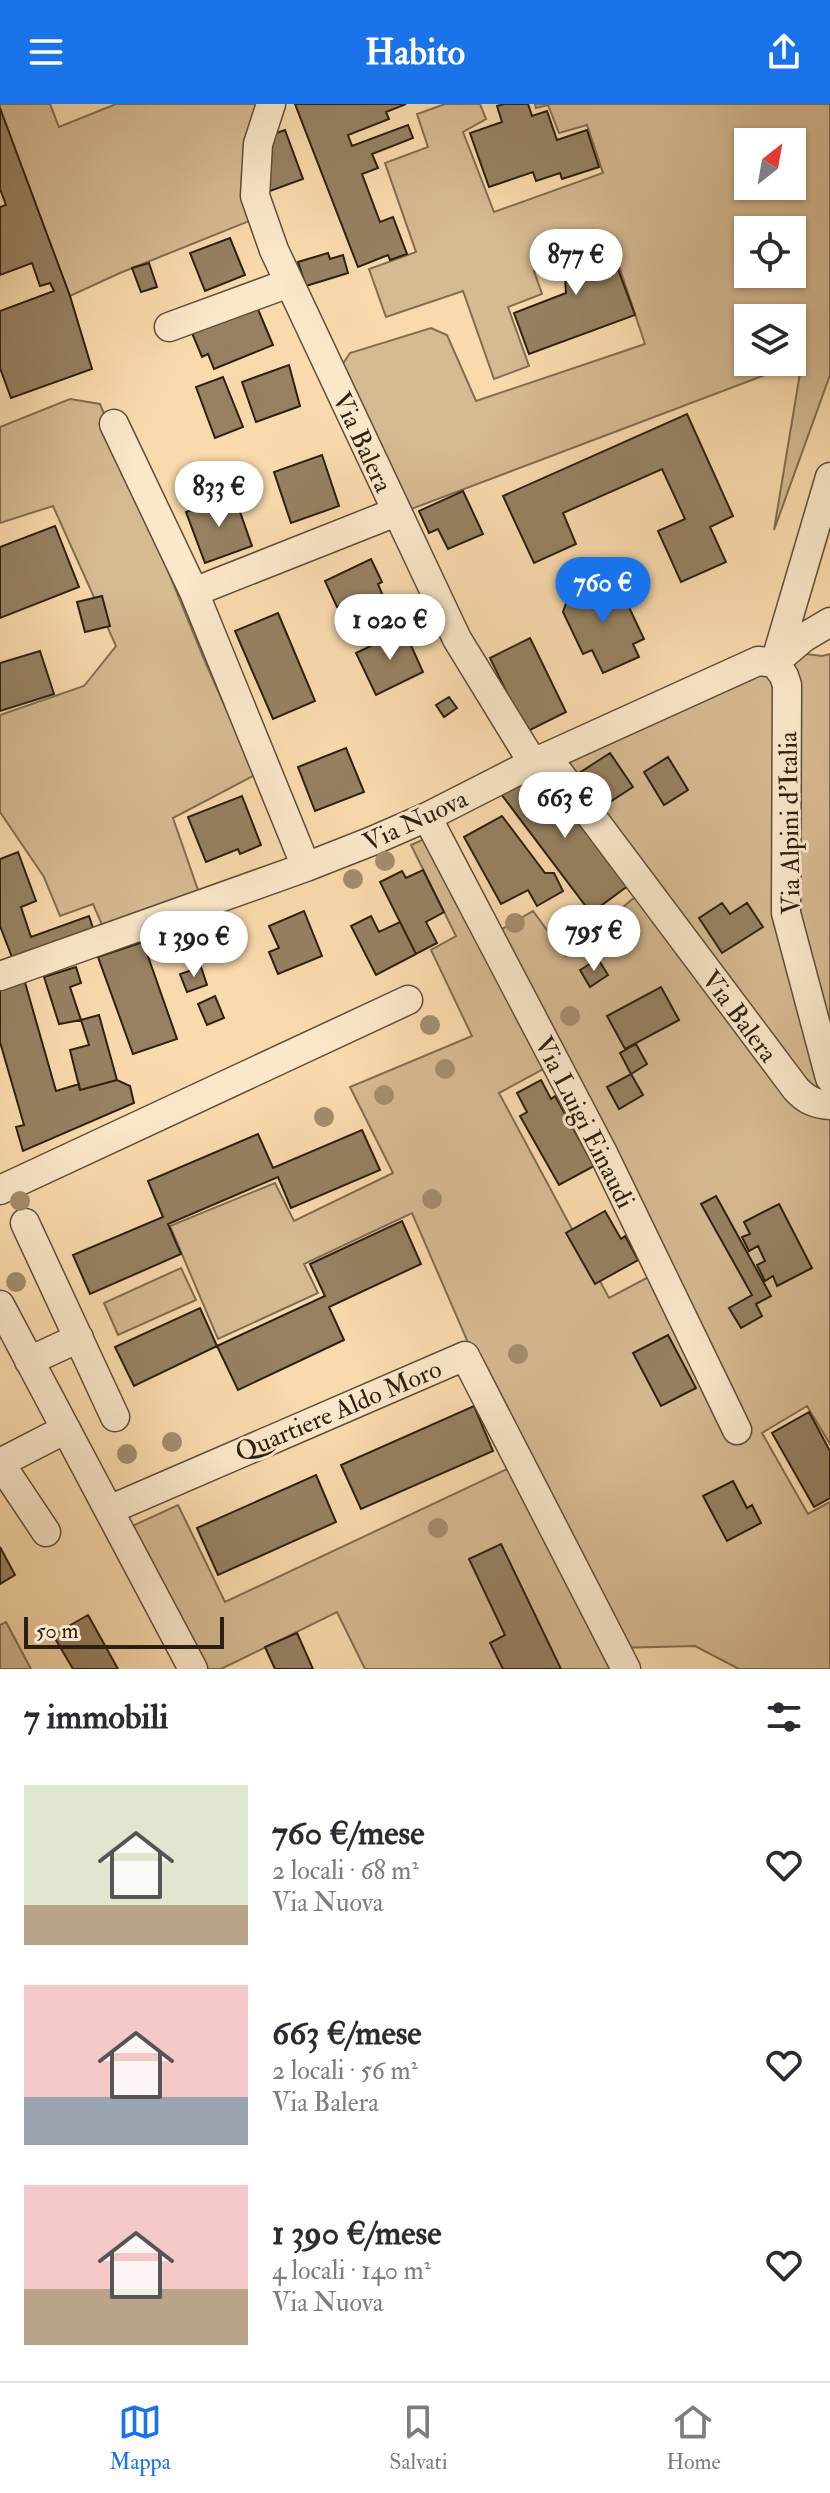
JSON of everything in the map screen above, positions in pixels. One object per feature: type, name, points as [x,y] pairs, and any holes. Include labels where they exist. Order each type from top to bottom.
[{"type":"street","name":"Via Balera","points":[[271,104],[258,144],[255,196],[289,283],[457,639],[540,760],[796,1089],[816,1104],[830,1105]]},
{"type":"street","points":[[169,327],[289,283]]},
{"type":"street","points":[[114,424],[194,592],[306,867]]},
{"type":"street","points":[[775,663],[830,477]]},
{"type":"street","points":[[194,592],[396,512]]},
{"type":"street","points":[[775,663],[803,638],[830,622]]},
{"type":"street","name":"Via Nuova","points":[[0,976],[306,867],[427,817],[540,760],[758,661],[775,663]]},
{"type":"street","name":"Via Alpini d'Italia","points":[[775,663],[787,685],[786,913],[830,1078]]},
{"type":"street","name":"Via Luigi Einaudi","points":[[427,817],[603,1153],[737,1430]]},
{"type":"street","points":[[0,1190],[408,1000]]},
{"type":"street","points":[[25,1223],[115,1417]]},
{"type":"street","points":[[0,1305],[193,1669]]},
{"type":"street","points":[[29,1361],[79,1338]]},
{"type":"street","name":"Quartiere Aldo Moro","points":[[109,1510],[465,1356],[626,1669]]},
{"type":"street","points":[[46,1532],[0,1463],[66,1429]]},
{"type":"shaded area","points":[[0,104],[50,104],[59,127],[116,104],[270,104],[259,217],[70,296],[0,114]]},
{"type":"shaded area","points":[[445,104],[480,104],[486,119],[463,132],[494,212],[603,173],[587,125],[559,133],[548,105],[536,108],[535,104],[830,104],[830,375],[774,530],[800,376],[806,376],[806,304],[734,304],[734,376],[762,376],[406,511],[342,365],[350,353],[431,328],[447,335],[476,401],[645,344],[614,251],[550,234],[534,271],[542,294],[508,307],[529,366],[494,379],[463,291],[386,317],[369,269],[416,252],[385,163],[428,147],[417,114]]},
{"type":"shaded area","points":[[70,399],[100,404],[255,775],[173,818],[199,893],[103,927],[93,904],[60,916],[44,877],[0,812],[0,715],[84,686],[116,646],[53,506],[0,523],[0,427]]},
{"type":"shaded area","points":[[781,651],[822,656],[830,654],[830,1444],[807,1406],[762,1433],[808,1514],[830,1502],[830,1669],[739,1669],[695,1646],[616,1648],[626,1669],[365,1669],[337,1612],[221,1669],[200,1669],[128,1528],[178,1505],[225,1602],[520,1463],[412,1213],[304,1264],[318,1293],[218,1339],[170,1226],[275,1183],[294,1221],[393,1173],[350,1087],[472,1036],[431,950],[456,936],[411,845],[433,835],[488,937],[533,911],[566,956],[643,890],[547,762]],"holes":[[[556,1062],[660,1271],[609,1298],[499,1093]]]},
{"type":"shaded area","points":[[181,1268],[196,1300],[118,1335],[104,1303]]},
{"type":"shaded area","points":[[6,1622],[31,1669],[0,1669],[0,1625]]},
{"type":"building","points":[[295,104],[406,104],[386,112],[389,119],[348,135],[352,146],[408,125],[413,138],[372,154],[378,168],[362,174],[380,222],[393,217],[407,254],[390,260],[388,255],[358,267]]},
{"type":"building","points":[[528,104],[532,116],[547,111],[557,140],[587,130],[599,167],[562,179],[560,173],[536,181],[533,172],[489,187],[470,133],[502,122],[497,106]]},
{"type":"building","points":[[0,108],[70,296],[92,369],[11,398],[0,368],[0,311],[54,291],[50,283],[40,286],[32,263],[0,275],[0,207],[6,205],[0,189]]},
{"type":"building","points":[[285,130],[303,179],[270,191],[265,177],[273,134]]},
{"type":"building","points":[[555,235],[612,253],[635,315],[529,354],[514,313],[566,293],[565,277],[544,270]]},
{"type":"building","points":[[230,238],[245,275],[205,291],[190,253]]},
{"type":"building","points":[[328,253],[330,259],[343,255],[348,273],[306,286],[298,262]]},
{"type":"building","points":[[149,263],[157,287],[141,292],[132,268]]},
{"type":"building","points":[[257,307],[273,345],[214,369],[208,354],[202,357],[192,333]]},
{"type":"building","points":[[289,365],[300,406],[256,422],[242,382]]},
{"type":"building","points":[[223,377],[243,427],[215,438],[196,387]]},
{"type":"building","points":[[687,414],[733,516],[710,527],[726,562],[681,582],[658,531],[685,519],[662,469],[563,513],[576,544],[534,563],[503,496]]},
{"type":"building","points":[[322,455],[339,506],[291,523],[274,472]]},
{"type":"building","points":[[463,491],[483,534],[448,549],[438,529],[429,533],[419,511]]},
{"type":"building","points":[[234,495],[252,546],[205,563],[186,512]]},
{"type":"building","points":[[55,526],[79,587],[0,618],[0,547]]},
{"type":"building","points":[[371,559],[382,582],[378,584],[387,606],[350,623],[342,605],[337,607],[325,581]]},
{"type":"building","points":[[607,577],[620,606],[627,603],[644,639],[633,644],[639,657],[603,673],[592,650],[583,654],[563,612],[569,595]]},
{"type":"building","points":[[102,596],[110,626],[85,632],[77,602]]},
{"type":"building","points":[[278,613],[315,701],[273,719],[235,631]]},
{"type":"building","points":[[404,630],[423,672],[376,695],[356,653]]},
{"type":"building","points":[[530,638],[566,712],[526,732],[490,658]]},
{"type":"building","points":[[40,651],[54,694],[0,711],[0,663]]},
{"type":"building","points":[[449,697],[457,708],[444,717],[436,705]]},
{"type":"building","points":[[346,748],[364,792],[315,811],[298,767]]},
{"type":"building","points":[[610,753],[633,787],[599,809],[576,775]]},
{"type":"building","points":[[668,757],[688,790],[664,805],[644,772]]},
{"type":"building","points":[[538,766],[629,885],[591,913],[501,794]]},
{"type":"building","points":[[242,796],[261,845],[240,854],[238,849],[206,862],[188,817]]},
{"type":"building","points":[[502,816],[545,873],[554,873],[563,891],[537,906],[528,890],[501,904],[464,837]]},
{"type":"building","points":[[18,852],[36,901],[21,907],[31,937],[89,916],[96,937],[15,965],[0,926],[0,859]]},
{"type":"building","points":[[423,870],[444,912],[426,922],[437,943],[416,954],[380,882],[402,871],[406,878]]},
{"type":"building","points":[[722,903],[730,914],[747,903],[763,927],[722,953],[699,918]]},
{"type":"building","points":[[612,910],[637,940],[623,952],[598,921]]},
{"type":"building","points":[[304,911],[322,956],[278,974],[269,952],[279,948],[269,926]]},
{"type":"building","points":[[371,916],[379,932],[400,922],[416,954],[376,975],[351,926]]},
{"type":"building","points":[[143,942],[177,1039],[133,1054],[98,957]]},
{"type":"building","points":[[598,959],[608,975],[590,987],[580,970]]},
{"type":"building","points":[[76,967],[81,983],[70,987],[81,1020],[59,1024],[44,977]]},
{"type":"building","points":[[201,967],[207,985],[187,992],[180,974]]},
{"type":"building","points":[[24,979],[56,1091],[79,1084],[80,1090],[117,1080],[130,1086],[134,1103],[23,1151],[16,1127],[24,1125],[0,1042],[0,983]]},
{"type":"building","points":[[661,987],[679,1020],[625,1049],[607,1016]]},
{"type":"building","points":[[215,996],[224,1018],[207,1025],[198,1004]]},
{"type":"building","points":[[99,1015],[117,1080],[80,1090],[70,1050],[89,1045],[81,1020]]},
{"type":"building","points":[[636,1044],[647,1064],[631,1074],[620,1053]]},
{"type":"building","points":[[631,1074],[643,1095],[619,1109],[607,1087]]},
{"type":"building","points":[[541,1080],[551,1099],[555,1096],[594,1166],[559,1185],[520,1116],[527,1112],[517,1093]]},
{"type":"building","points":[[362,1130],[380,1170],[291,1208],[278,1177],[168,1224],[181,1254],[90,1294],[73,1255],[163,1217],[148,1181],[258,1134],[273,1168]]},
{"type":"building","points":[[716,1196],[771,1296],[756,1304],[762,1316],[741,1328],[729,1308],[752,1295],[701,1204]]},
{"type":"building","points":[[779,1204],[812,1268],[777,1286],[773,1276],[765,1281],[757,1265],[765,1261],[758,1246],[749,1251],[742,1237],[750,1234],[744,1222]]},
{"type":"building","points":[[605,1211],[621,1239],[625,1236],[638,1260],[595,1284],[566,1233]]},
{"type":"building","points":[[402,1221],[421,1264],[329,1307],[344,1340],[238,1390],[217,1346],[325,1296],[310,1264]]},
{"type":"building","points":[[200,1308],[217,1346],[134,1386],[115,1347]]},
{"type":"building","points":[[668,1335],[696,1388],[661,1406],[633,1353]]},
{"type":"building","points":[[474,1406],[493,1451],[361,1509],[341,1465]]},
{"type":"building","points":[[809,1412],[830,1451],[830,1498],[814,1507],[772,1433]]},
{"type":"building","points":[[316,1475],[336,1522],[218,1575],[197,1528]]},
{"type":"building","points":[[733,1481],[747,1508],[752,1505],[761,1523],[727,1541],[703,1496]]},
{"type":"building","points":[[501,1544],[561,1669],[503,1669],[490,1643],[505,1635],[469,1559]]},
{"type":"building","points":[[0,1547],[15,1575],[0,1584]]},
{"type":"building","points":[[88,1615],[118,1669],[73,1669],[53,1635]]},
{"type":"building","points":[[297,1633],[313,1669],[275,1669],[265,1647]]}]
